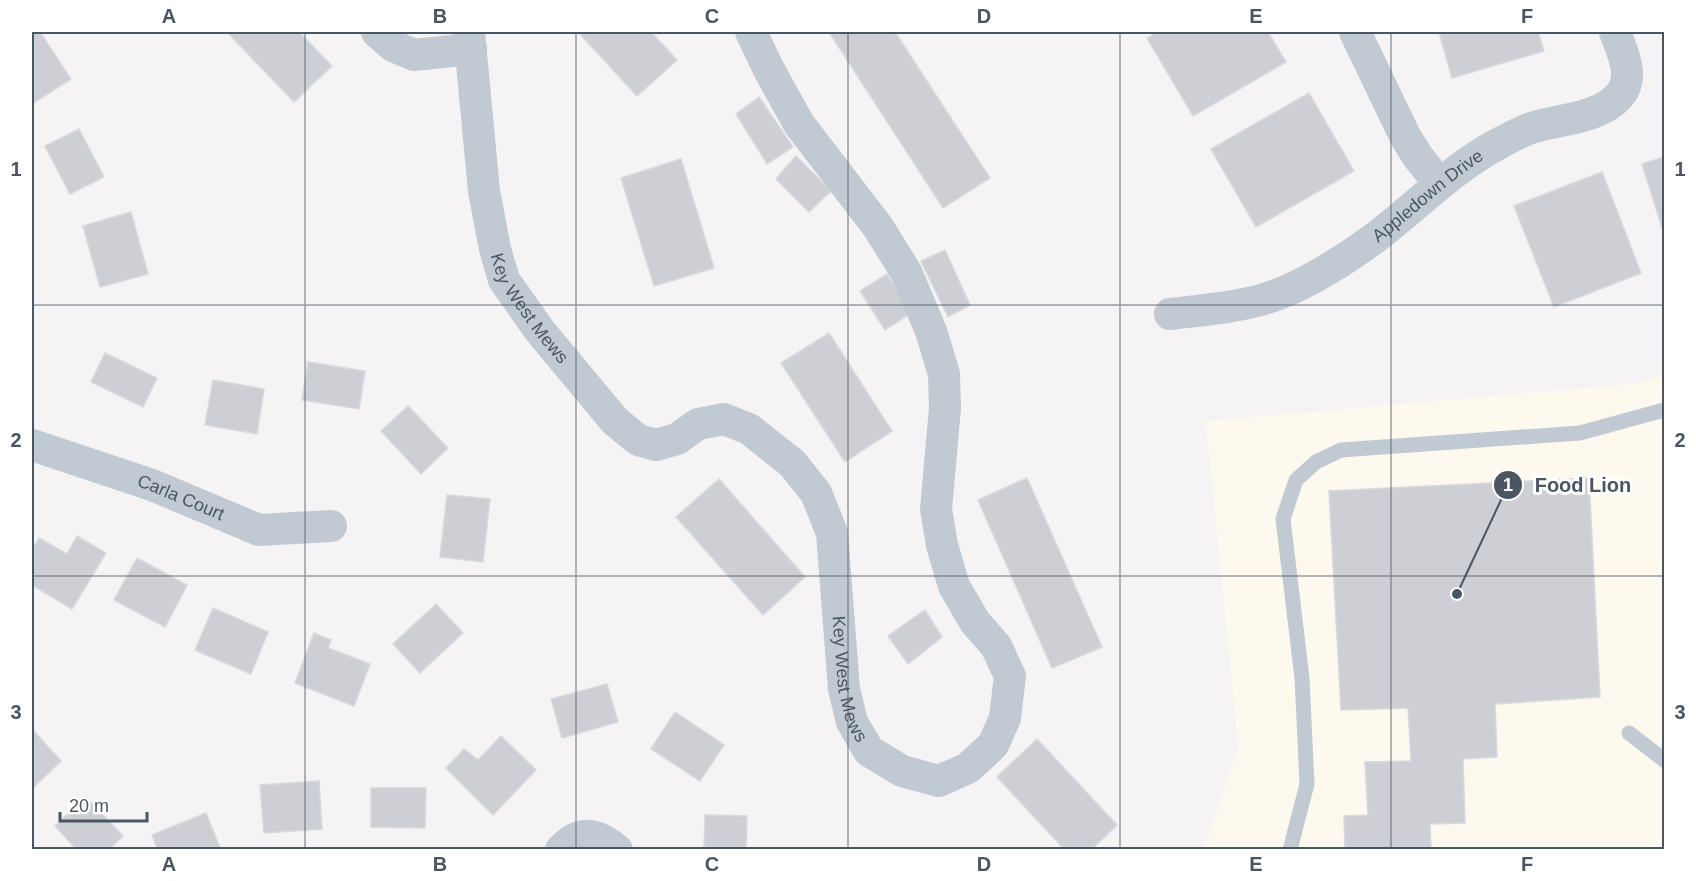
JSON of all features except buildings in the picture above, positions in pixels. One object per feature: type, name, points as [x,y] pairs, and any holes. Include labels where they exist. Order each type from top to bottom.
[{"type":"street","points":[[377,32],[393,46],[414,56],[470,40]]},
{"type":"street","name":"Key West Mews","points":[[470,40],[484,191],[495,249],[504,280],[540,331],[615,421],[638,440],[656,446],[677,439],[698,424],[724,419],[749,429],[792,463],[816,493],[832,533],[844,689],[852,722],[869,751],[902,771],[939,781],[968,768],[993,745],[1005,718],[1010,676],[996,646],[975,622],[954,586],[942,545],[936,508],[945,408],[944,374],[931,331],[906,272],[878,227],[800,124],[768,68],[751,32]]},
{"type":"street","points":[[1354,32],[1405,136],[1439,183]]},
{"type":"street","name":"Appledown Drive","points":[[1170,314],[1236,306],[1267,298],[1316,275],[1372,240],[1439,183],[1497,145],[1531,129],[1599,110],[1611,104],[1626,86],[1628,70],[1615,32]]},
{"type":"street","name":"Carla Court","points":[[32,445],[152,485],[259,530],[331,526]]},
{"type":"street","points":[[561,849],[582,835],[602,838],[616,849]]},
{"type":"lane","points":[[1290,849],[1307,784],[1302,678],[1283,519],[1296,480],[1316,462],[1341,450],[1580,433],[1665,410]]},
{"type":"lane","points":[[1629,733],[1665,760]]},
{"type":"shaded area","points":[[1664,374],[1664,849],[1204,850],[1238,749],[1206,421],[1641,383]]},
{"type":"place","name":"Food Lion","points":[[1457,594]]}]
